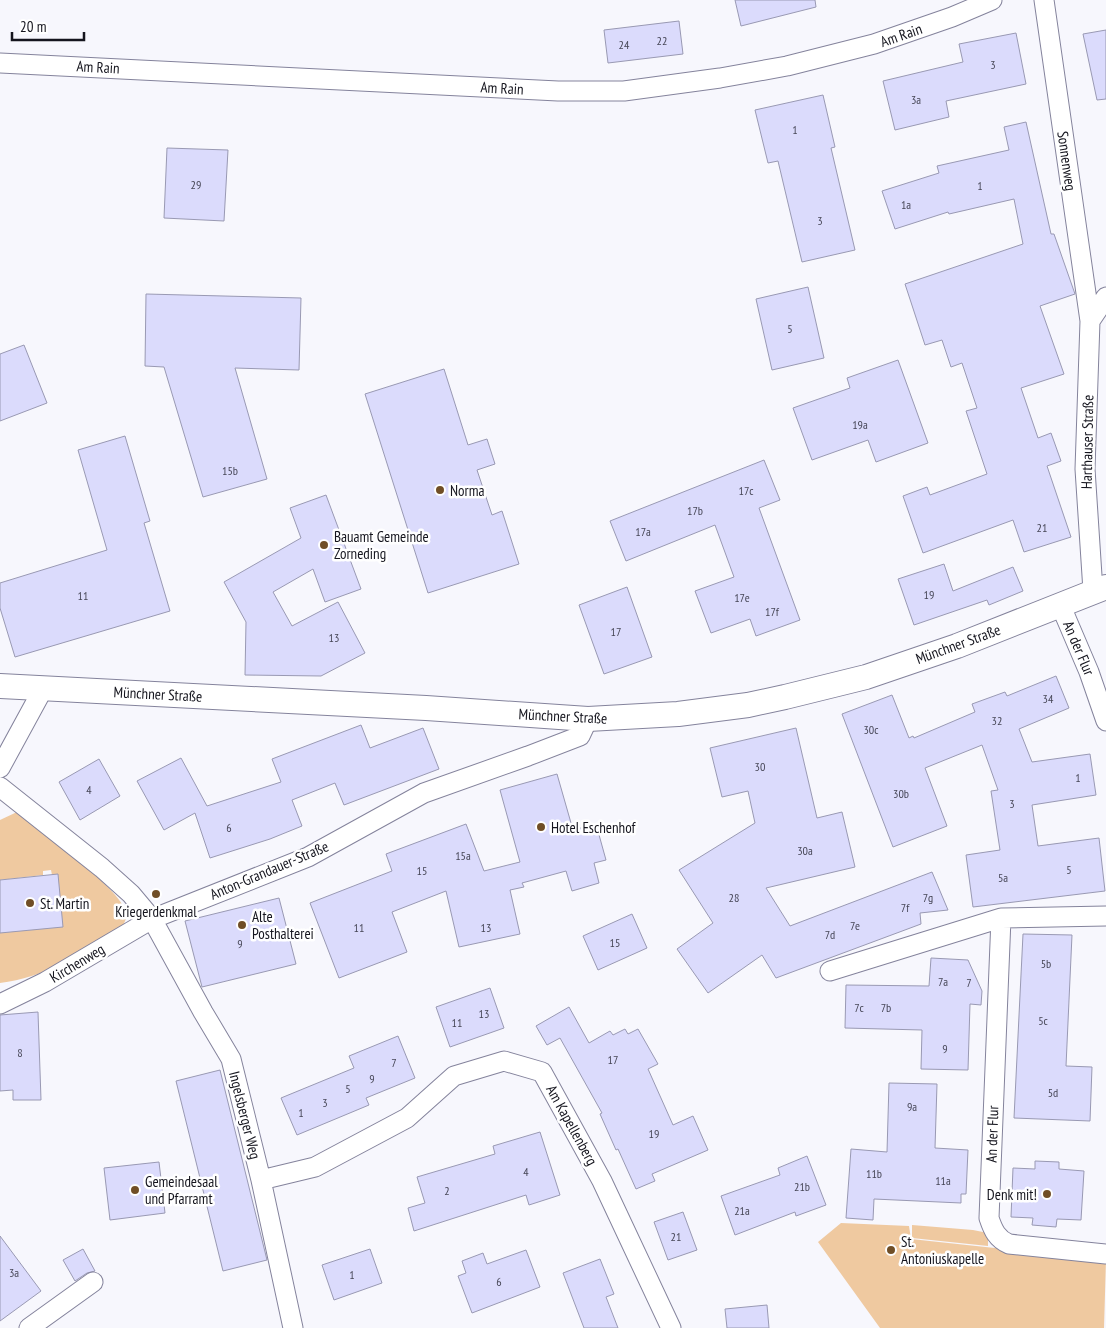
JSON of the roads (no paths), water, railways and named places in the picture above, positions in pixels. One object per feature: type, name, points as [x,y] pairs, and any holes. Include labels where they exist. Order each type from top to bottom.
[{"type":"street","name":"Am Rain","points":[[0,63],[558,91],[624,91],[720,78],[787,66],[874,44],[952,17],[992,0]]},
{"type":"street","name":"Sonnenweg","points":[[1044,0],[1090,321]]},
{"type":"street","points":[[1090,321],[1106,297]]},
{"type":"street","name":"Harthauser Straße","points":[[1090,321],[1085,469],[1100,589]]},
{"type":"street","name":"Münchner Straße","points":[[0,686],[588,718],[633,718],[757,703],[818,690],[957,646],[1100,589]]},
{"type":"street","name":"An der Flur","points":[[1060,604],[1089,672],[1106,721]]},
{"type":"street","points":[[0,768],[43,688]]},
{"type":"street","name":"Anton-Grandauer-Straße","points":[[152,919],[308,857],[424,793],[580,736],[588,718]]},
{"type":"street","points":[[0,787],[102,868],[131,894],[152,919]]},
{"type":"street","points":[[830,971],[1001,918],[1106,916]]},
{"type":"street","name":"An der Flur","points":[[1001,918],[989,1218],[996,1236],[1009,1244],[1106,1254]]},
{"type":"street","name":"Kirchenweg","points":[[0,1004],[45,982],[152,919]]},
{"type":"street","name":"Ingelsberger Weg","points":[[152,919],[231,1060],[261,1180],[292,1328]]},
{"type":"street","name":"Am Kapellenberg","points":[[261,1180],[315,1167],[407,1118],[454,1076],[504,1061],[542,1072],[602,1181],[671,1328]]},
{"type":"street","points":[[29,1328],[93,1282]]},
{"type":"place","name":"Norma","points":[[440,490]]},
{"type":"place","name":"Bauamt Gemeinde Zorneding","points":[[324,545]]},
{"type":"place","name":"Hotel Eschenhof","points":[[541,827]]},
{"type":"place","name":"Kriegerdenkmal","points":[[156,894]]},
{"type":"place","name":"St. Martin","points":[[30,903]]},
{"type":"place","name":"Alte Posthalterei","points":[[242,925]]},
{"type":"place","name":"Gemeindesaal und Pfarramt","points":[[135,1190]]},
{"type":"place","name":"Denk mit!","points":[[1047,1194]]},
{"type":"place","name":"St. Antoniuskapelle","points":[[891,1250]]}]
